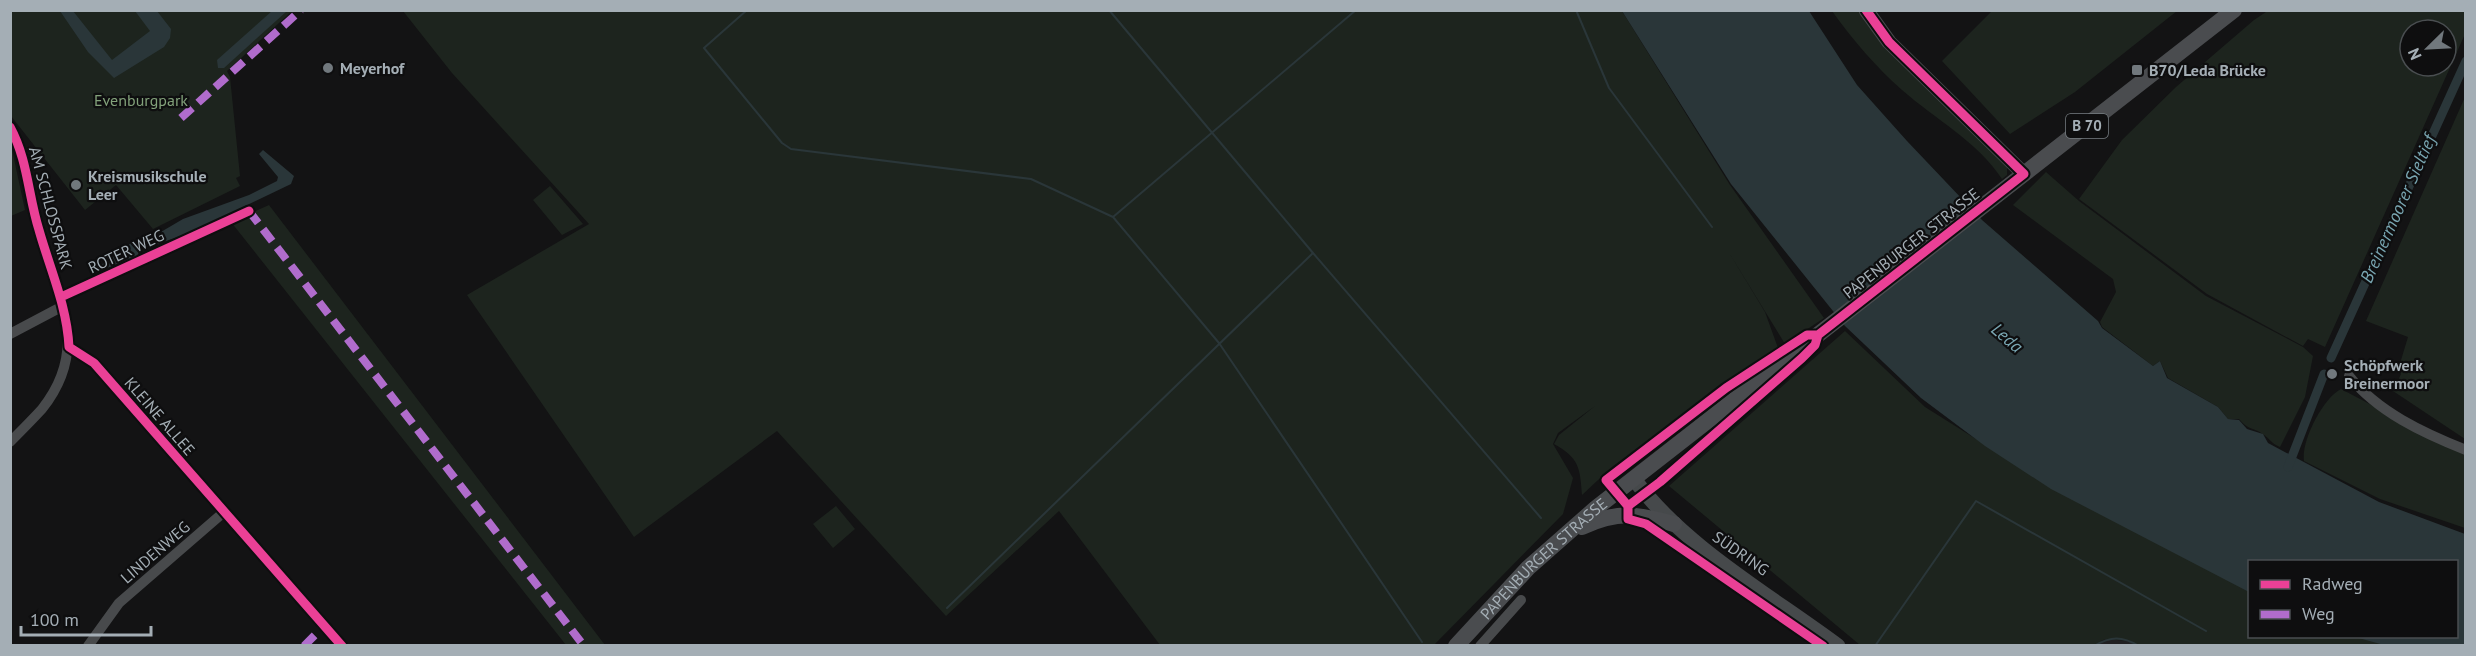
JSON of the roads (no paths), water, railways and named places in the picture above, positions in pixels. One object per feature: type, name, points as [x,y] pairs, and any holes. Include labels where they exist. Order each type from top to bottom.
[{"type":"main road","points":[[1866,10],[1888,42],[2024,174]]},
{"type":"main road","name":"PAPENBURGER STRASSE","points":[[1456,645],[1528,568],[1634,479],[2234,10]]},
{"type":"main road","name":"SÜDRING","points":[[1634,479],[1674,524],[1713,556],[1838,645]]},
{"type":"main road","points":[[1568,533],[1608,516],[1621,514],[1674,524]]},
{"type":"street","name":"AM SCHLOSSPARK","points":[[10,127],[25,159],[38,229],[62,302]]},
{"type":"street","name":"ROTER WEG","points":[[10,334],[62,302],[249,211]]},
{"type":"street","points":[[10,442],[51,396],[69,347],[62,302]]},
{"type":"street","name":"KLEINE ALLEE","points":[[69,347],[94,363],[224,512]]},
{"type":"street","points":[[2349,376],[2362,393],[2394,416],[2466,450]]},
{"type":"street","name":"LINDENWEG","points":[[88,645],[119,603],[224,512]]},
{"type":"street","points":[[1480,645],[1521,600]]},
{"type":"water","points":[[60,11],[73,11],[112,60],[150,31],[135,11],[157,11],[171,29],[170,38],[164,47],[114,78],[88,52]]},
{"type":"water","points":[[272,11],[287,11],[224,68],[218,68],[217,60]]},
{"type":"water","name":"Leda","points":[[1622,11],[1809,11],[1857,85],[1907,141],[1982,220],[2098,321],[2102,328],[2153,366],[2160,361],[2167,378],[2218,407],[2228,419],[2239,420],[2247,429],[2263,434],[2268,443],[2379,502],[2465,534],[2465,645],[2384,645],[2359,638],[2458,638],[2458,560],[2248,560],[2248,591],[2051,489],[1985,446],[1921,398],[1845,326],[1731,184]]},
{"type":"water","points":[[263,150],[294,176],[291,184],[189,233],[140,250],[137,256],[97,272],[93,271],[131,243],[137,246],[183,219],[249,195],[277,181],[278,177],[259,154]]},
{"type":"waterway","points":[[747,10],[704,48],[782,143],[791,149],[1031,179],[1113,217],[1219,343],[1422,642]]},
{"type":"waterway","points":[[947,608],[1313,253],[1109,10]]},
{"type":"waterway","points":[[1113,217],[1356,10]]},
{"type":"waterway","points":[[1576,10],[1609,88],[1712,227]]},
{"type":"waterway","name":"Breinermoorer Sieltief","points":[[2331,358],[2466,61]]},
{"type":"waterway","points":[[1313,253],[1541,518]]},
{"type":"waterway","name":"Breinermoorer Sieltief","points":[[2288,467],[2324,374]]},
{"type":"waterway","points":[[1875,646],[1976,501],[2206,631]]},
{"type":"waterway","points":[[2094,646],[2116,638],[2139,646]]},
{"type":"place","name":"Meyerhof","points":[[328,68]]},
{"type":"place","name":"B70/Leda Brücke","points":[[2137,70]]},
{"type":"place","name":"Kreismusikschule Leer","points":[[76,185]]},
{"type":"place","name":"Schöpfwerk Breinermoor","points":[[2332,374]]},
{"type":"park label","name":"Evenburgpark","points":[[141,100]]}]
